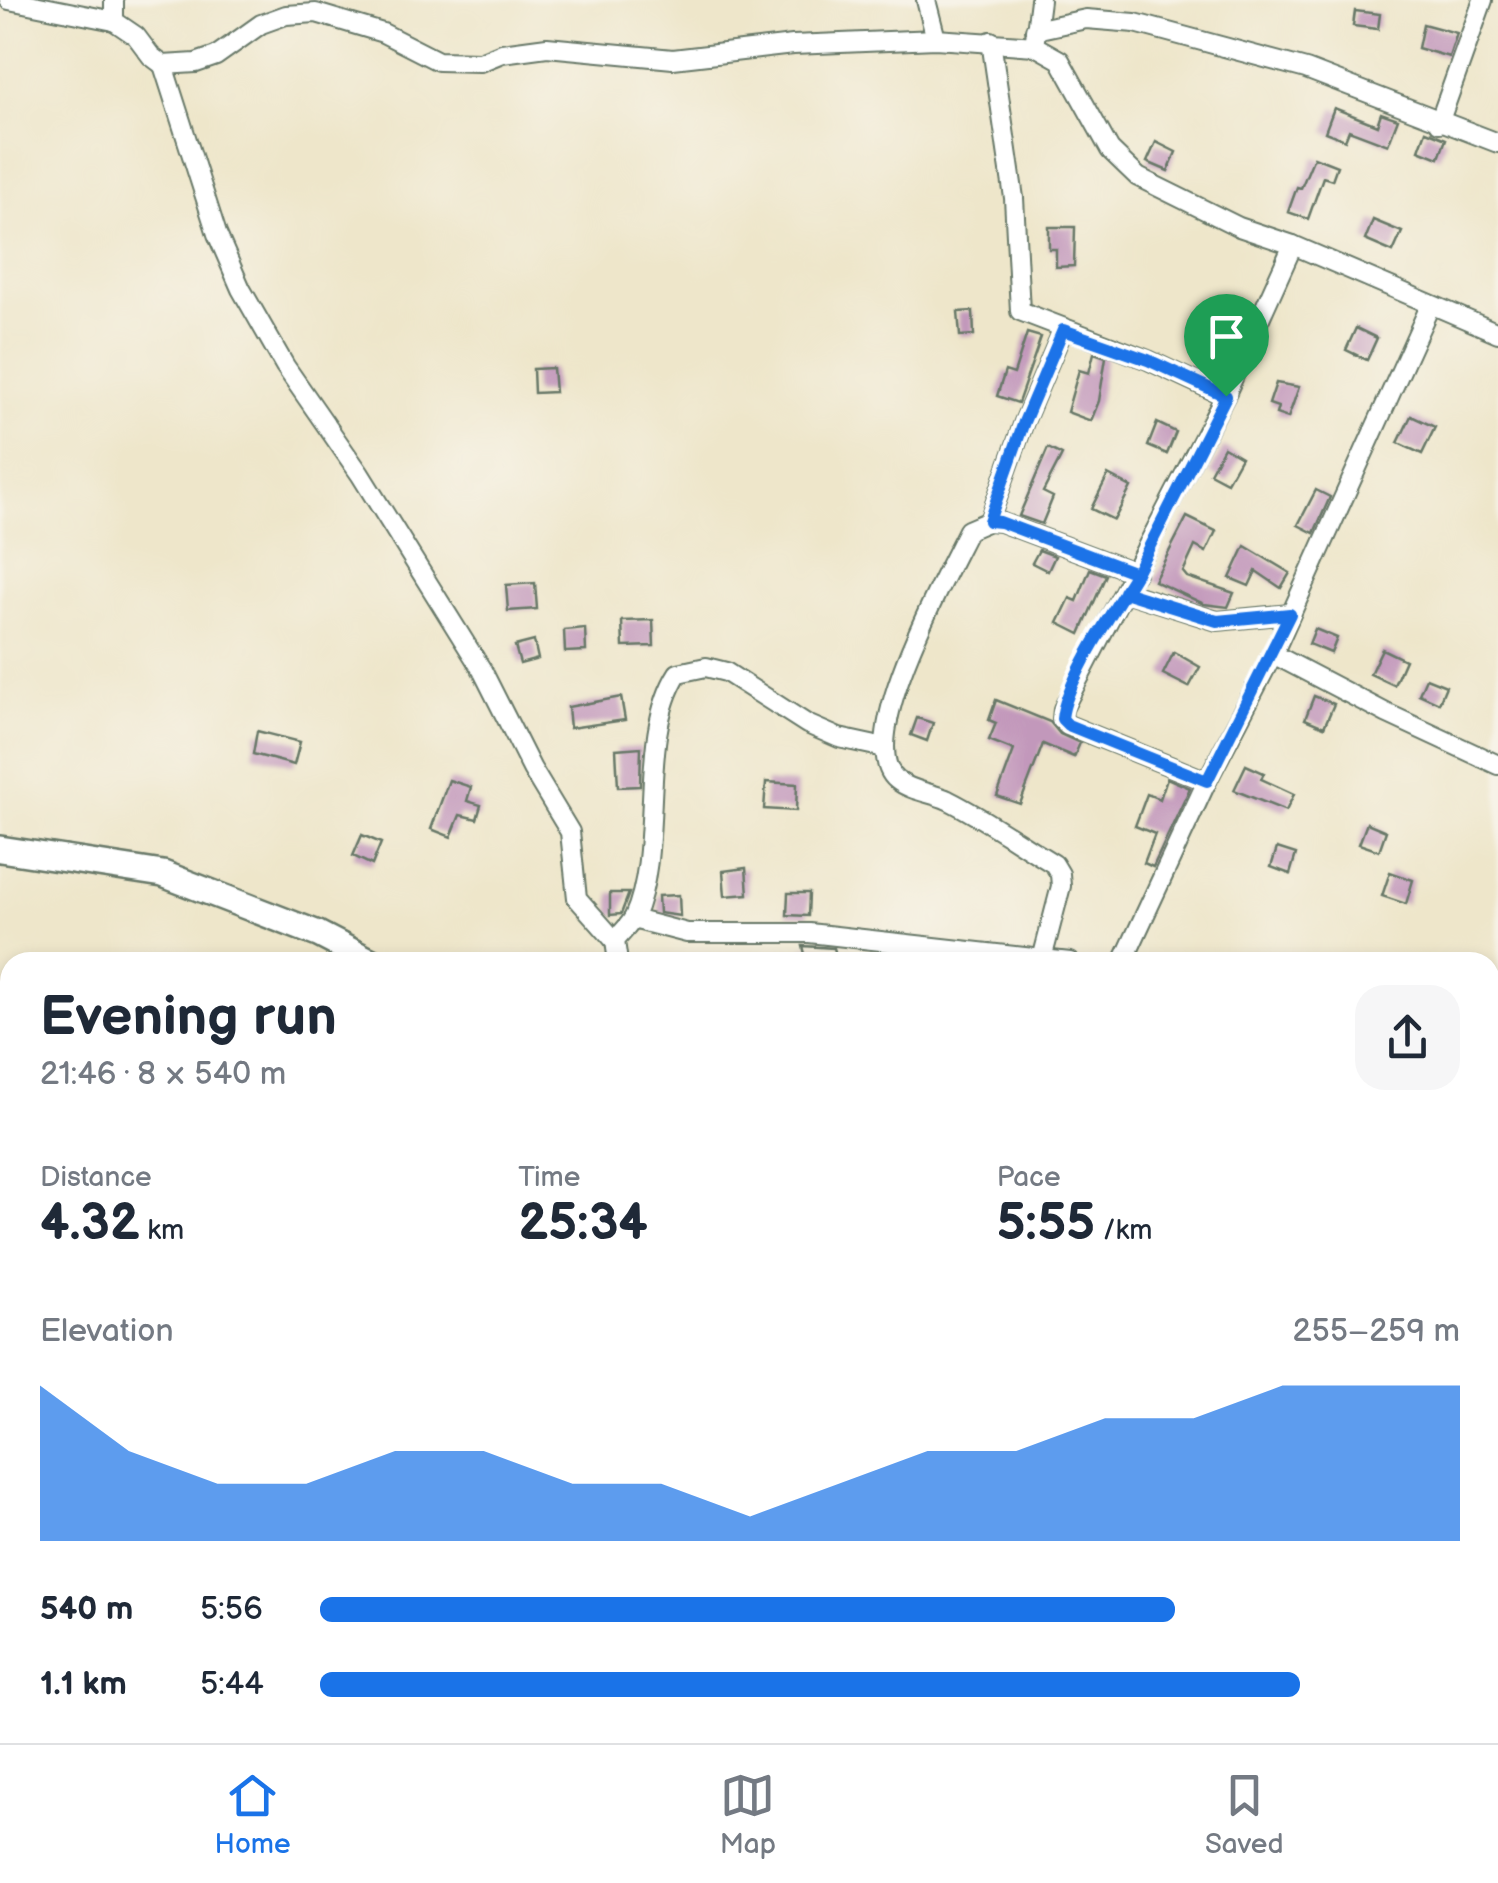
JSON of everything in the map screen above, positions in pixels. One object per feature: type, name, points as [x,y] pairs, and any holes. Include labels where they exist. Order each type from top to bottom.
[{"type":"main road","points":[[0,849],[163,874],[318,934],[353,952]]},
{"type":"street","points":[[8,0],[114,22],[136,36],[163,65],[216,234],[242,289],[285,366],[360,474],[482,670],[532,769],[570,832],[577,898],[614,941],[616,952]]},
{"type":"street","points":[[114,0],[114,22]]},
{"type":"street","points":[[926,0],[936,39]]},
{"type":"street","points":[[1035,38],[1040,0]]},
{"type":"street","points":[[1439,123],[1483,0]]},
{"type":"street","points":[[163,65],[196,63],[216,56],[261,24],[286,15],[316,12],[383,33],[438,61],[480,62],[502,53],[547,47],[673,60],[794,45],[1035,38],[1086,19],[1136,23],[1306,70],[1498,143]]},
{"type":"street","points":[[1035,38],[1060,60],[1110,150],[1138,177],[1239,227],[1293,244],[1498,333]]},
{"type":"street","points":[[991,41],[1014,198],[1020,311],[1148,360],[1226,396]]},
{"type":"street","points":[[1207,781],[1068,725],[1062,719],[1063,709],[1226,396],[1293,244]]},
{"type":"street","points":[[1128,952],[1207,781],[1273,654],[1430,306]]},
{"type":"street","points":[[989,521],[1024,422],[1063,330]]},
{"type":"street","points":[[1044,952],[1061,886],[1054,864],[947,800],[898,781],[888,767],[886,726],[901,673],[968,530],[989,521],[1000,522],[1136,573]]},
{"type":"street","points":[[1124,592],[1217,621],[1290,614]]},
{"type":"street","points":[[1273,654],[1498,765]]},
{"type":"street","points":[[614,941],[633,919],[646,876],[655,764],[666,692],[678,674],[706,668],[726,672],[807,724],[839,738],[885,748]]},
{"type":"street","points":[[633,919],[687,933],[809,933],[960,952]]},
{"type":"building","points":[[1355,11],[1380,14],[1378,29],[1353,26]]},
{"type":"building","points":[[1423,24],[1457,33],[1449,57],[1418,48]]},
{"type":"building","points":[[1334,108],[1377,125],[1381,113],[1398,119],[1388,145],[1349,130],[1345,140],[1325,132]]},
{"type":"building","points":[[1426,131],[1446,139],[1439,158],[1419,150]]},
{"type":"building","points":[[1156,142],[1176,152],[1168,171],[1147,162]]},
{"type":"building","points":[[1314,157],[1337,166],[1332,180],[1323,177],[1308,219],[1288,212]]},
{"type":"building","points":[[1373,220],[1402,232],[1393,252],[1365,240]]},
{"type":"building","points":[[1049,227],[1075,227],[1074,266],[1056,267],[1056,249],[1049,249]]},
{"type":"building","points":[[973,311],[974,335],[960,336],[958,312]]},
{"type":"building","points":[[1356,328],[1377,338],[1367,360],[1346,350]]},
{"type":"building","points":[[1027,333],[1041,337],[1018,403],[997,396],[1005,371],[1014,374]]},
{"type":"building","points":[[1094,353],[1106,357],[1099,401],[1091,421],[1067,412],[1079,370],[1089,373]]},
{"type":"building","points":[[553,368],[555,392],[534,393],[533,369]]},
{"type":"building","points":[[1276,383],[1299,387],[1288,418],[1276,414],[1278,407],[1269,404]]},
{"type":"building","points":[[1411,416],[1435,427],[1422,454],[1398,443]]},
{"type":"building","points":[[1157,423],[1176,432],[1167,454],[1148,446]]},
{"type":"building","points":[[1224,447],[1241,457],[1227,482],[1210,473]]},
{"type":"building","points":[[1048,448],[1062,455],[1043,492],[1053,497],[1042,524],[1019,516]]},
{"type":"building","points":[[1108,475],[1131,487],[1114,520],[1091,509]]},
{"type":"building","points":[[1316,490],[1330,497],[1314,533],[1298,525]]},
{"type":"building","points":[[1187,517],[1216,531],[1206,552],[1195,546],[1183,572],[1187,577],[1234,593],[1228,607],[1204,604],[1154,581]]},
{"type":"building","points":[[1245,546],[1290,573],[1281,588],[1256,571],[1249,586],[1230,578]]},
{"type":"building","points":[[1039,550],[1055,556],[1048,571],[1032,563]]},
{"type":"building","points":[[1090,569],[1106,575],[1080,634],[1058,623],[1070,598],[1077,601]]},
{"type":"building","points":[[535,583],[537,609],[508,611],[506,585]]},
{"type":"building","points":[[653,620],[654,646],[623,647],[622,621]]},
{"type":"building","points":[[585,628],[586,651],[565,652],[564,630]]},
{"type":"building","points":[[1315,629],[1337,638],[1331,653],[1309,644]]},
{"type":"building","points":[[534,641],[538,659],[520,664],[515,646]]},
{"type":"building","points":[[1382,649],[1405,660],[1394,685],[1370,674]]},
{"type":"building","points":[[1174,652],[1200,667],[1189,687],[1163,674]]},
{"type":"building","points":[[1426,678],[1446,686],[1439,703],[1419,694]]},
{"type":"building","points":[[1314,696],[1334,704],[1324,727],[1305,719]]},
{"type":"building","points":[[621,697],[625,720],[570,728],[568,707]]},
{"type":"building","points":[[996,700],[1050,722],[1060,734],[1080,743],[1074,757],[1043,744],[1020,804],[997,796],[1014,750],[989,740],[996,723],[989,720]]},
{"type":"building","points":[[917,718],[933,723],[927,741],[911,735]]},
{"type":"building","points":[[257,731],[300,742],[294,765],[253,754]]},
{"type":"building","points":[[641,747],[640,786],[618,787],[616,749]]},
{"type":"building","points":[[1246,765],[1264,773],[1261,779],[1294,794],[1286,811],[1234,790]]},
{"type":"building","points":[[1167,778],[1190,788],[1153,867],[1144,863],[1155,834],[1135,826],[1147,794],[1160,799]]},
{"type":"building","points":[[449,780],[471,787],[467,801],[481,805],[477,819],[460,815],[451,837],[431,829]]},
{"type":"building","points":[[766,782],[797,784],[796,811],[764,809]]},
{"type":"building","points":[[1367,823],[1386,831],[1379,851],[1359,844]]},
{"type":"building","points":[[362,835],[381,843],[372,865],[353,856]]},
{"type":"building","points":[[1277,848],[1296,854],[1290,874],[1271,867]]},
{"type":"building","points":[[746,868],[748,894],[725,896],[723,871]]},
{"type":"building","points":[[1390,872],[1413,880],[1406,904],[1382,896]]},
{"type":"building","points":[[610,893],[629,893],[621,914],[610,915]]},
{"type":"building","points":[[788,893],[809,893],[808,916],[787,915]]},
{"type":"building","points":[[679,895],[680,916],[659,913],[658,896]]},
{"type":"building","points":[[803,946],[834,948],[835,952],[804,952]]},
{"type":"route","points":[[1226,396],[1136,573],[1124,592],[1217,621],[1290,614],[1207,781],[1068,725],[1062,719],[1082,669],[1124,592],[1136,573],[989,521],[1024,422],[1063,330],[1148,360],[1226,396]]}]
